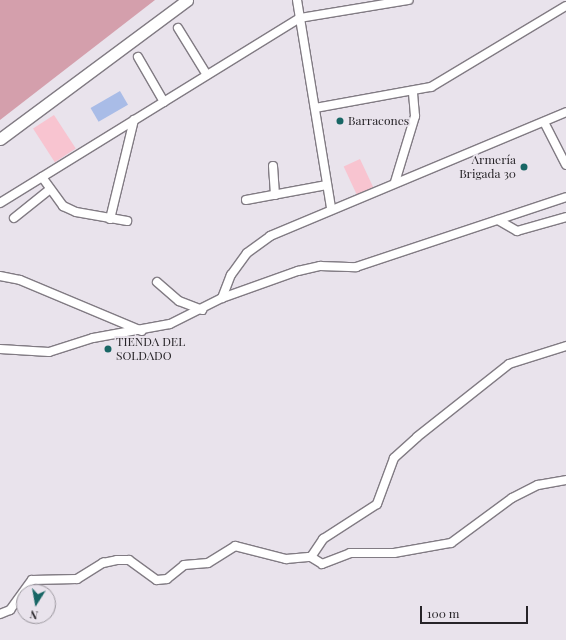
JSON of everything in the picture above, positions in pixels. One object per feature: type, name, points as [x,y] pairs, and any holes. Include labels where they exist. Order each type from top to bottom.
[{"type":"main road","points":[[0,139],[187,0]]},
{"type":"street","points":[[297,0],[331,207]]},
{"type":"street","points":[[0,203],[300,18],[408,0]]},
{"type":"street","points":[[315,108],[413,92],[452,78],[566,6]]},
{"type":"street","points":[[178,28],[207,75]]},
{"type":"street","points":[[138,57],[164,102]]},
{"type":"street","points":[[395,182],[414,116],[413,92]]},
{"type":"street","points":[[222,298],[231,275],[257,243],[331,207],[566,112]]},
{"type":"street","points":[[110,219],[134,120]]},
{"type":"street","points":[[544,122],[566,165]]},
{"type":"street","points":[[273,166],[275,195]]},
{"type":"street","points":[[42,177],[49,190],[62,206],[110,219],[127,220]]},
{"type":"street","points":[[246,200],[328,185]]},
{"type":"street","points":[[14,218],[49,190]]},
{"type":"street","points":[[0,349],[49,352],[93,338],[142,331],[170,324],[202,310],[222,298],[298,271],[320,266],[356,267],[566,197]]},
{"type":"street","points":[[498,220],[517,231],[566,217]]},
{"type":"street","points":[[0,276],[27,282],[142,331]]},
{"type":"street","points":[[157,282],[179,301],[202,310]]},
{"type":"street","points":[[311,557],[323,539],[377,504],[394,458],[417,437],[509,364],[566,346]]},
{"type":"street","points":[[0,614],[10,610],[32,580],[77,579],[103,563],[117,560],[129,560],[157,580],[167,579],[184,565],[213,561],[235,546],[286,559],[311,557],[322,564],[350,553],[394,553],[451,543],[512,498],[538,485],[566,480]]},
{"type":"shaded area","points":[[0,0],[155,0],[0,120]]},
{"type":"shaded area","points":[[54,115],[76,149],[55,162],[33,129]]},
{"type":"shaded area","points":[[360,159],[373,187],[357,195],[344,167]]},
{"type":"water","points":[[120,91],[128,105],[99,122],[91,108]]},
{"type":"place","name":"Barracones","points":[[340,121]]},
{"type":"place","name":"Armería Brigada 30","points":[[524,167]]},
{"type":"place","name":"TIENDA DEL SOLDADO","points":[[108,349]]}]
